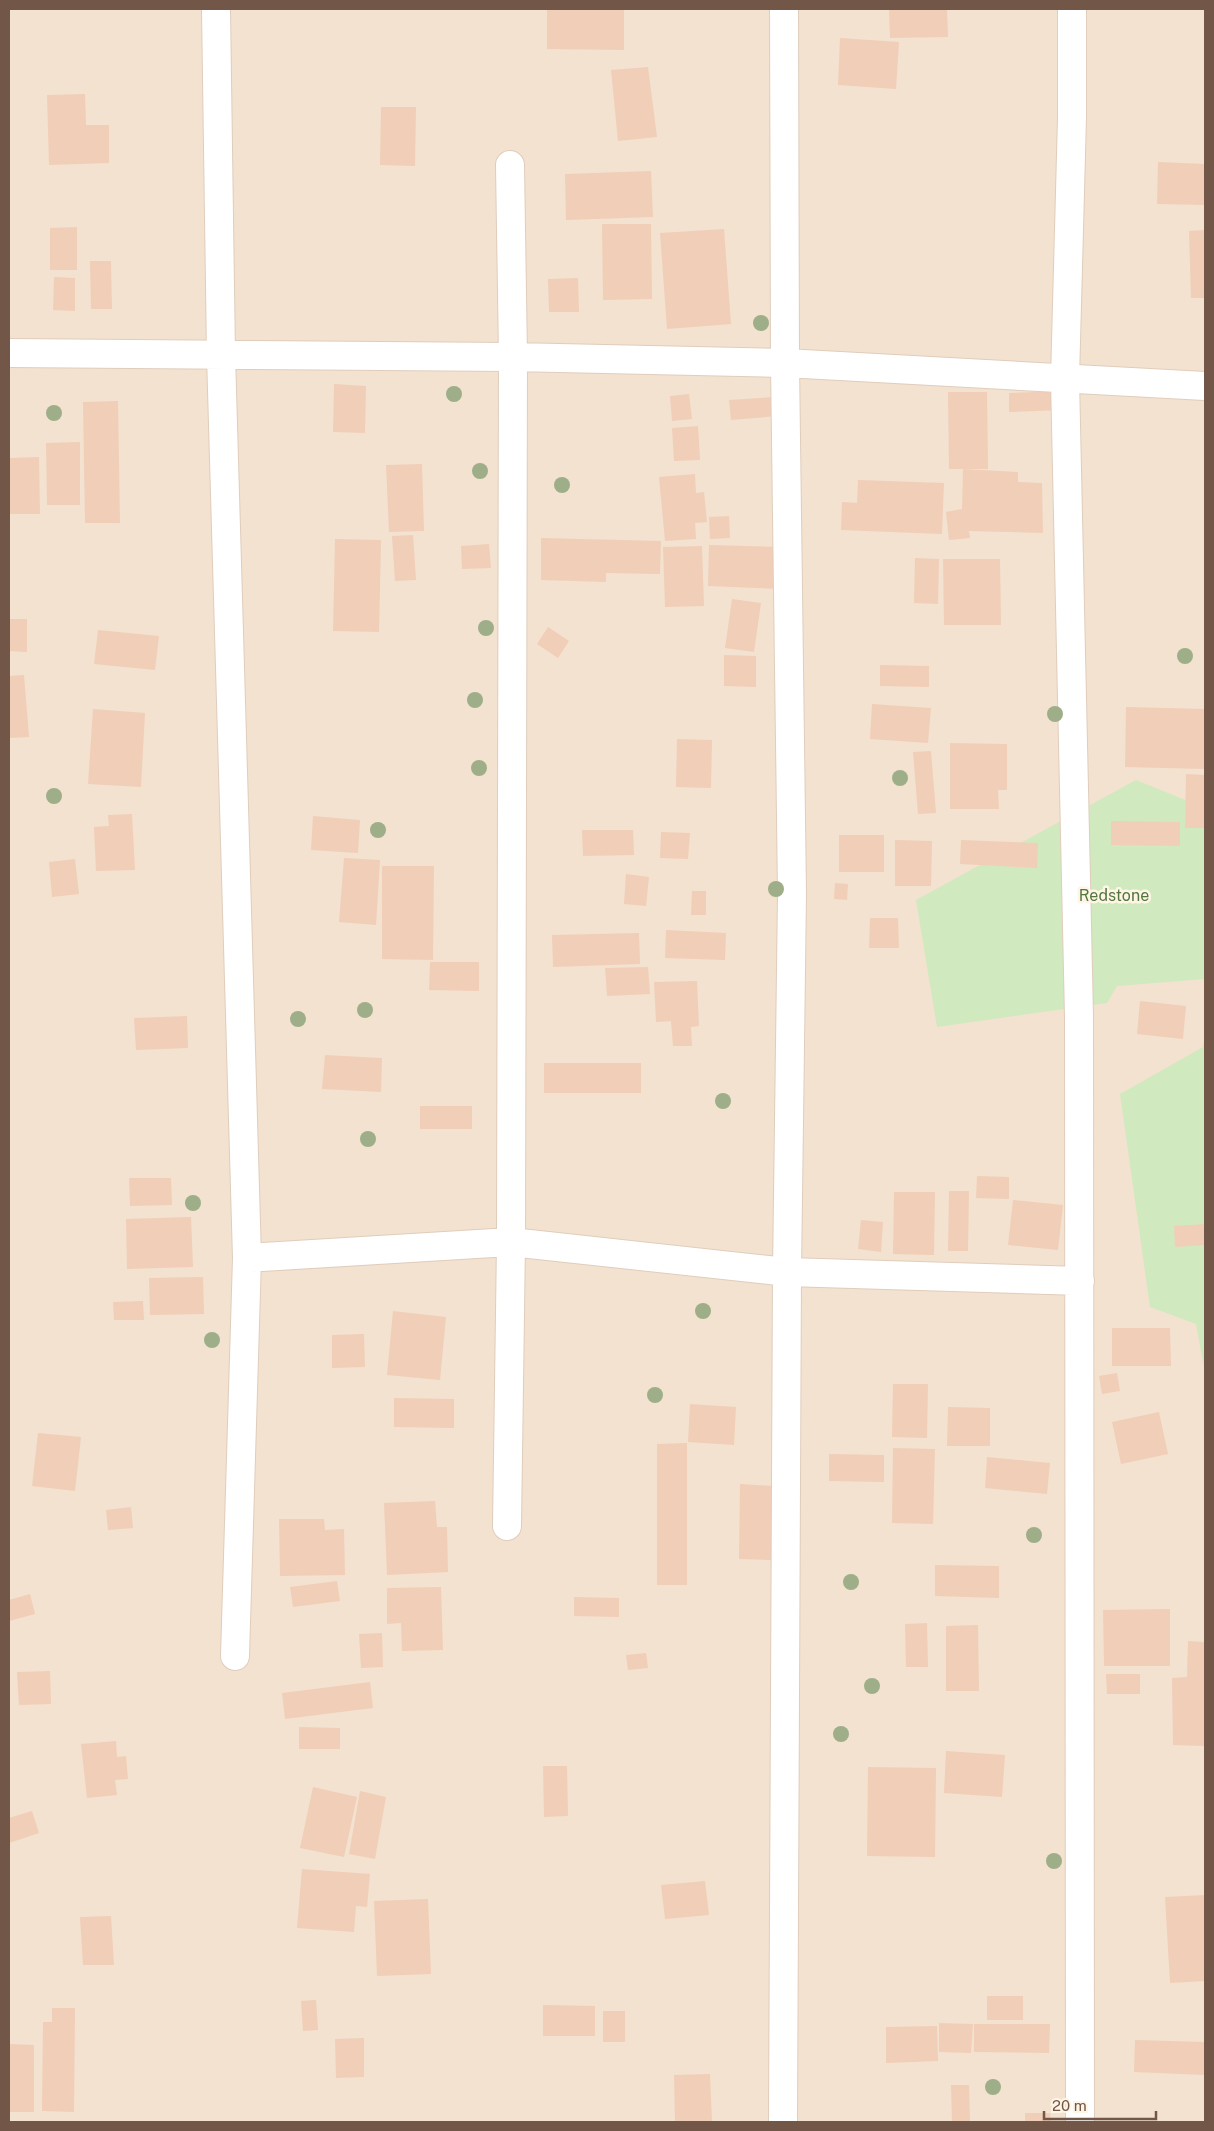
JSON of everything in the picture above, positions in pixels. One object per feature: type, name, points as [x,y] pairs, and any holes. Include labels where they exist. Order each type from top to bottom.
[{"type":"street","points":[[216,9],[221,355],[247,1258],[235,1656]]},
{"type":"street","points":[[783,2122],[787,1272],[792,894],[785,363],[784,9]]},
{"type":"street","points":[[1072,9],[1072,117],[1065,379],[1079,1017],[1080,2122]]},
{"type":"street","points":[[507,1526],[511,1242],[513,357],[510,166]]},
{"type":"street","points":[[9,354],[513,357],[785,363],[1205,386]]},
{"type":"street","points":[[247,1258],[511,1242],[787,1272],[1080,1282]]},
{"type":"shaded area","points":[[9,9],[1205,9],[1205,2122],[9,2122]]},
{"type":"green space","name":"Redstone","points":[[1136,780],[1205,808],[1205,979],[1117,986],[1107,1003],[937,1027],[916,900]]},
{"type":"green space","points":[[1205,1029],[1205,1373],[1196,1324],[1150,1307],[1120,1094],[1203,1047]]},
{"type":"building","points":[[547,9],[624,9],[624,50],[547,49]]},
{"type":"building","points":[[889,9],[947,9],[948,37],[890,38]]},
{"type":"building","points":[[840,38],[899,42],[896,89],[838,85]]},
{"type":"building","points":[[648,67],[657,137],[618,141],[611,70]]},
{"type":"building","points":[[85,94],[86,125],[109,125],[109,163],[49,165],[47,95]]},
{"type":"building","points":[[381,107],[416,107],[415,166],[380,165]]},
{"type":"building","points":[[1158,162],[1205,164],[1205,205],[1157,204]]},
{"type":"building","points":[[651,171],[653,217],[566,220],[565,174]]},
{"type":"building","points":[[602,224],[651,224],[652,299],[603,300]]},
{"type":"building","points":[[77,227],[77,270],[50,270],[50,228]]},
{"type":"building","points":[[724,229],[731,324],[667,329],[660,233]]},
{"type":"building","points":[[1205,230],[1205,298],[1191,298],[1189,231]]},
{"type":"building","points":[[90,261],[111,261],[112,309],[91,309]]},
{"type":"building","points":[[54,277],[75,278],[75,311],[53,310]]},
{"type":"building","points":[[578,278],[579,312],[549,312],[548,279]]},
{"type":"building","points":[[334,384],[366,386],[365,433],[333,432]]},
{"type":"building","points":[[1063,391],[1063,410],[1009,412],[1009,393]]},
{"type":"building","points":[[948,392],[987,392],[988,469],[949,469]]},
{"type":"building","points":[[689,394],[692,419],[672,421],[670,396]]},
{"type":"building","points":[[775,397],[777,416],[731,420],[729,400]]},
{"type":"building","points":[[118,401],[120,523],[85,523],[83,402]]},
{"type":"building","points":[[698,426],[700,460],[674,461],[672,428]]},
{"type":"building","points":[[80,442],[80,505],[47,505],[46,443]]},
{"type":"building","points":[[39,457],[40,514],[9,514],[9,458]]},
{"type":"building","points":[[422,464],[424,531],[389,532],[386,465]]},
{"type":"building","points":[[963,469],[1018,472],[1018,482],[1042,483],[1043,533],[969,531],[970,538],[949,540],[946,512],[962,509]]},
{"type":"building","points":[[695,474],[696,493],[704,492],[707,522],[695,523],[696,539],[665,541],[659,477]]},
{"type":"building","points":[[858,480],[944,483],[942,534],[841,530],[842,502],[857,503]]},
{"type":"building","points":[[729,516],[730,538],[710,539],[709,517]]},
{"type":"building","points":[[413,535],[416,580],[395,581],[392,536]]},
{"type":"building","points":[[541,538],[661,541],[660,574],[606,573],[606,582],[541,580]]},
{"type":"building","points":[[335,539],[381,540],[379,632],[333,631]]},
{"type":"building","points":[[489,544],[491,568],[462,569],[461,546]]},
{"type":"building","points":[[709,545],[780,547],[779,589],[708,586]]},
{"type":"building","points":[[702,546],[704,606],[665,607],[663,547]]},
{"type":"building","points":[[915,558],[939,559],[938,604],[914,603]]},
{"type":"building","points":[[943,559],[1000,559],[1001,625],[944,625]]},
{"type":"building","points":[[732,599],[761,603],[754,652],[725,648]]},
{"type":"building","points":[[9,619],[27,619],[27,652],[9,651]]},
{"type":"building","points":[[548,627],[569,641],[558,658],[537,644]]},
{"type":"building","points":[[98,630],[159,636],[155,670],[94,664]]},
{"type":"building","points":[[724,655],[756,656],[756,687],[724,686]]},
{"type":"building","points":[[880,665],[929,666],[929,687],[880,686]]},
{"type":"building","points":[[24,675],[29,737],[9,738],[9,676]]},
{"type":"building","points":[[872,704],[931,708],[928,743],[870,739]]},
{"type":"building","points":[[1126,707],[1205,709],[1205,769],[1125,767]]},
{"type":"building","points":[[93,709],[145,713],[141,787],[88,784]]},
{"type":"building","points":[[677,739],[712,740],[711,788],[676,787]]},
{"type":"building","points":[[950,743],[1007,744],[1007,790],[998,790],[999,809],[950,809]]},
{"type":"building","points":[[931,751],[936,813],[918,814],[913,752]]},
{"type":"building","points":[[1186,774],[1205,775],[1205,828],[1185,828]]},
{"type":"building","points":[[132,814],[135,870],[96,871],[94,827],[109,826],[108,815]]},
{"type":"building","points":[[313,816],[360,820],[358,853],[311,850]]},
{"type":"building","points":[[1111,821],[1180,822],[1180,846],[1111,845]]},
{"type":"building","points":[[582,830],[633,830],[634,855],[583,856]]},
{"type":"building","points":[[661,832],[690,833],[688,859],[660,858]]},
{"type":"building","points":[[839,835],[884,835],[884,872],[839,872]]},
{"type":"building","points":[[895,840],[932,841],[931,886],[895,886]]},
{"type":"building","points":[[961,840],[1038,843],[1037,868],[960,864]]},
{"type":"building","points":[[344,858],[380,860],[376,925],[339,922]]},
{"type":"building","points":[[75,859],[79,894],[52,897],[49,862]]},
{"type":"building","points":[[382,866],[434,866],[433,960],[382,959]]},
{"type":"building","points":[[626,874],[649,877],[646,906],[624,904]]},
{"type":"building","points":[[835,883],[848,884],[847,900],[834,899]]},
{"type":"building","points":[[692,891],[706,891],[706,915],[691,915]]},
{"type":"building","points":[[870,918],[898,918],[899,948],[869,948]]},
{"type":"building","points":[[666,930],[726,933],[725,960],[665,958]]},
{"type":"building","points":[[639,933],[640,964],[553,967],[552,935]]},
{"type":"building","points":[[430,962],[479,962],[479,991],[429,990]]},
{"type":"building","points":[[648,967],[650,994],[607,996],[605,968]]},
{"type":"building","points":[[697,981],[699,1026],[691,1027],[692,1046],[673,1046],[671,1021],[656,1022],[654,982]]},
{"type":"building","points":[[1140,1001],[1186,1006],[1183,1039],[1137,1034]]},
{"type":"building","points":[[187,1016],[188,1048],[136,1050],[134,1018]]},
{"type":"building","points":[[325,1055],[382,1058],[381,1092],[322,1089]]},
{"type":"building","points":[[544,1063],[641,1063],[641,1093],[544,1093]]},
{"type":"building","points":[[420,1106],[472,1106],[472,1129],[420,1129]]},
{"type":"building","points":[[977,1176],[1009,1177],[1009,1199],[976,1198]]},
{"type":"building","points":[[129,1178],[171,1178],[172,1205],[130,1206]]},
{"type":"building","points":[[949,1191],[969,1191],[968,1251],[948,1251]]},
{"type":"building","points":[[894,1192],[935,1192],[934,1255],[893,1254]]},
{"type":"building","points":[[1013,1200],[1063,1205],[1058,1250],[1008,1245]]},
{"type":"building","points":[[191,1217],[193,1267],[127,1269],[126,1219]]},
{"type":"building","points":[[861,1220],[883,1222],[881,1252],[858,1249]]},
{"type":"building","points":[[1205,1224],[1205,1245],[1175,1247],[1174,1226]]},
{"type":"building","points":[[203,1277],[204,1314],[150,1315],[149,1278]]},
{"type":"building","points":[[143,1301],[144,1320],[114,1320],[113,1302]]},
{"type":"building","points":[[393,1311],[446,1317],[440,1380],[387,1375]]},
{"type":"building","points":[[1112,1328],[1170,1328],[1171,1366],[1112,1366]]},
{"type":"building","points":[[364,1334],[365,1367],[332,1368],[332,1335]]},
{"type":"building","points":[[1117,1373],[1120,1391],[1102,1394],[1099,1376]]},
{"type":"building","points":[[893,1384],[928,1384],[927,1438],[892,1437]]},
{"type":"building","points":[[394,1398],[454,1399],[454,1428],[394,1427]]},
{"type":"building","points":[[690,1404],[736,1407],[734,1445],[688,1442]]},
{"type":"building","points":[[948,1407],[990,1408],[990,1446],[947,1446]]},
{"type":"building","points":[[1159,1412],[1168,1454],[1121,1464],[1112,1422]]},
{"type":"building","points":[[38,1433],[81,1437],[75,1491],[32,1486]]},
{"type":"building","points":[[687,1443],[687,1585],[657,1585],[657,1444]]},
{"type":"building","points":[[893,1448],[935,1449],[933,1524],[892,1523]]},
{"type":"building","points":[[829,1454],[884,1455],[884,1482],[829,1481]]},
{"type":"building","points":[[987,1457],[1050,1463],[1047,1494],[985,1488]]},
{"type":"building","points":[[740,1484],[773,1486],[771,1560],[739,1559]]},
{"type":"building","points":[[435,1501],[437,1527],[447,1527],[448,1572],[387,1575],[384,1503]]},
{"type":"building","points":[[131,1507],[133,1528],[108,1530],[106,1510]]},
{"type":"building","points":[[279,1519],[324,1519],[325,1530],[344,1529],[345,1575],[280,1576]]},
{"type":"building","points":[[935,1565],[999,1566],[999,1598],[935,1596]]},
{"type":"building","points":[[337,1581],[340,1601],[293,1607],[290,1587]]},
{"type":"building","points":[[441,1587],[443,1650],[402,1651],[401,1623],[387,1624],[387,1588]]},
{"type":"building","points":[[30,1594],[35,1614],[9,1621],[9,1600]]},
{"type":"building","points":[[574,1597],[619,1598],[619,1617],[574,1616]]},
{"type":"building","points":[[1170,1609],[1170,1666],[1104,1666],[1103,1610]]},
{"type":"building","points":[[927,1623],[928,1667],[906,1667],[905,1624]]},
{"type":"building","points":[[978,1625],[979,1691],[946,1691],[946,1626]]},
{"type":"building","points":[[382,1633],[383,1667],[361,1668],[359,1634]]},
{"type":"building","points":[[1188,1641],[1205,1642],[1205,1746],[1173,1745],[1172,1678],[1187,1677]]},
{"type":"building","points":[[646,1653],[648,1668],[628,1670],[626,1655]]},
{"type":"building","points":[[50,1671],[51,1704],[19,1705],[17,1672]]},
{"type":"building","points":[[1106,1674],[1140,1674],[1140,1694],[1107,1694]]},
{"type":"building","points":[[370,1682],[373,1708],[285,1719],[282,1693]]},
{"type":"building","points":[[299,1727],[340,1728],[340,1749],[299,1749]]},
{"type":"building","points":[[116,1741],[117,1757],[126,1756],[128,1779],[115,1780],[117,1795],[87,1798],[81,1744]]},
{"type":"building","points":[[946,1751],[1005,1755],[1002,1797],[944,1793]]},
{"type":"building","points":[[543,1766],[567,1766],[568,1816],[544,1817]]},
{"type":"building","points":[[868,1767],[936,1768],[935,1857],[867,1856]]},
{"type":"building","points":[[313,1787],[357,1797],[344,1857],[300,1848]]},
{"type":"building","points":[[360,1791],[386,1797],[375,1859],[349,1854]]},
{"type":"building","points":[[32,1811],[39,1833],[9,1843],[9,1818]]},
{"type":"building","points":[[302,1869],[370,1874],[367,1907],[356,1906],[354,1932],[297,1928]]},
{"type":"building","points":[[705,1881],[709,1915],[665,1919],[661,1885]]},
{"type":"building","points":[[1205,1895],[1205,1981],[1170,1983],[1165,1897]]},
{"type":"building","points":[[428,1899],[431,1974],[377,1976],[374,1901]]},
{"type":"building","points":[[111,1916],[114,1965],[83,1965],[80,1917]]},
{"type":"building","points":[[987,1996],[1023,1996],[1023,2020],[987,2020]]},
{"type":"building","points":[[316,2000],[318,2030],[303,2031],[301,2001]]},
{"type":"building","points":[[543,2005],[595,2006],[595,2036],[543,2036]]},
{"type":"building","points":[[52,2008],[75,2008],[74,2112],[42,2111],[43,2022],[52,2022]]},
{"type":"building","points":[[603,2011],[625,2011],[625,2042],[603,2042]]},
{"type":"building","points":[[939,2023],[973,2024],[971,2053],[939,2052]]},
{"type":"building","points":[[974,2024],[1050,2024],[1049,2053],[974,2052]]},
{"type":"building","points":[[937,2026],[938,2061],[886,2063],[886,2027]]},
{"type":"building","points":[[364,2038],[364,2077],[336,2078],[335,2039]]},
{"type":"building","points":[[1135,2040],[1205,2042],[1205,2075],[1134,2072]]},
{"type":"building","points":[[9,2044],[34,2045],[34,2112],[9,2112]]},
{"type":"building","points":[[710,2074],[712,2122],[675,2122],[674,2075]]},
{"type":"building","points":[[951,2085],[969,2085],[970,2122],[952,2122]]},
{"type":"building","points":[[1025,2113],[1050,2113],[1051,2122],[1025,2122]]}]
